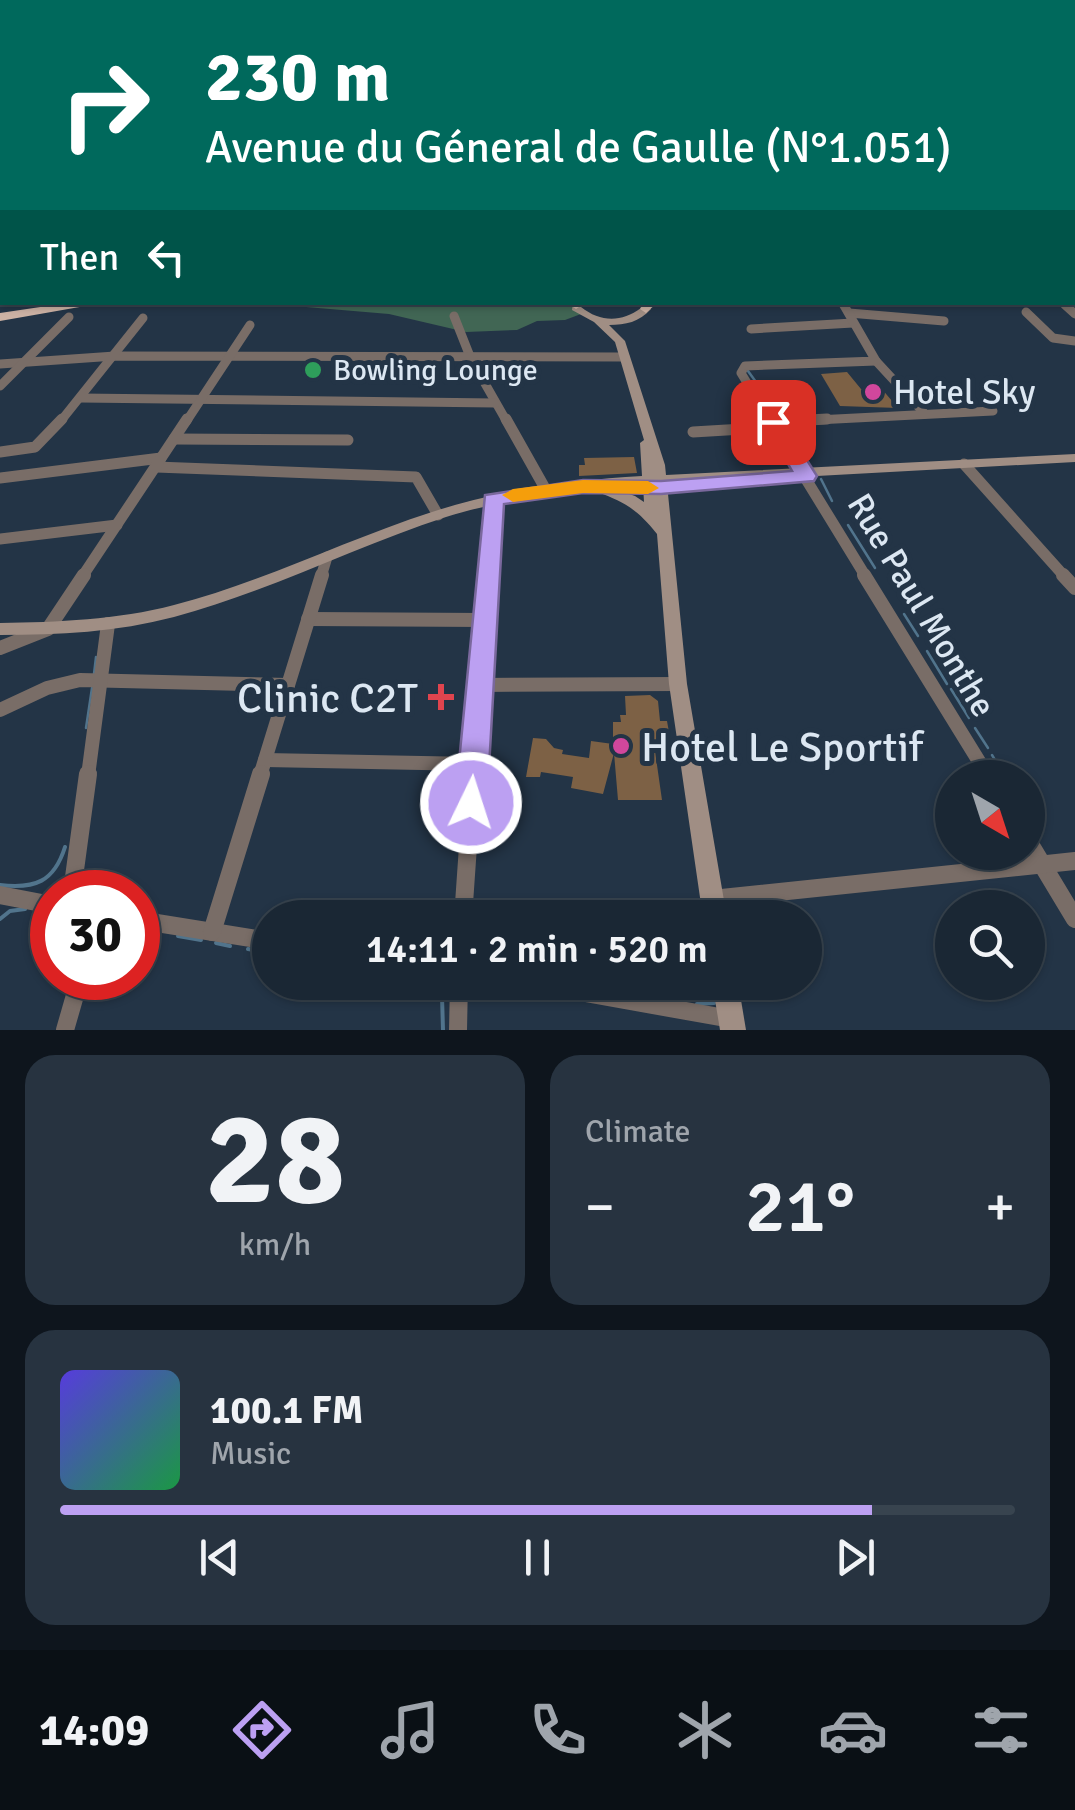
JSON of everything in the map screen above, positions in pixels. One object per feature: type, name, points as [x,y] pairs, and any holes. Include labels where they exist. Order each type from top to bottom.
[{"type":"highway","points":[[0,315],[52,305]]},
{"type":"highway","points":[[0,315],[78,305]]},
{"type":"main road","points":[[576,305],[581,314],[598,320],[633,319]]},
{"type":"main road","points":[[620,341],[647,305]]},
{"type":"main road","points":[[598,320],[620,341],[652,447],[671,468],[696,478]]},
{"type":"main road","points":[[652,447],[644,447],[654,484],[678,684],[712,900]]},
{"type":"main road","points":[[583,486],[602,488],[1075,458]]},
{"type":"main road","points":[[0,629],[108,624],[205,602],[438,515],[493,499],[583,486],[810,474]]},
{"type":"main road","points":[[602,488],[639,504],[657,523]]},
{"type":"street","points":[[844,305],[876,360],[925,414]]},
{"type":"street","points":[[1065,305],[1075,314]]},
{"type":"street","points":[[1026,312],[1053,338],[1075,340]]},
{"type":"street","points":[[454,316],[471,359],[546,490]]},
{"type":"street","points":[[0,386],[68,318]]},
{"type":"street","points":[[0,452],[39,445],[116,356],[143,318]]},
{"type":"street","points":[[751,329],[851,318],[944,321]]},
{"type":"street","points":[[0,648],[48,629],[250,325]]},
{"type":"street","points":[[0,364],[116,356],[624,357]]},
{"type":"street","name":"Rue Paul Monthe","points":[[876,360],[746,366],[741,373],[810,474],[978,760]]},
{"type":"street","points":[[80,398],[495,403]]},
{"type":"street","points":[[693,432],[993,411]]},
{"type":"street","points":[[174,439],[348,440]]},
{"type":"street","points":[[0,478],[159,462],[416,477],[438,515]]},
{"type":"street","points":[[964,464],[1075,588]]},
{"type":"street","points":[[464,900],[493,499]]},
{"type":"street","points":[[0,539],[118,524]]},
{"type":"street","points":[[212,932],[328,557]]},
{"type":"street","points":[[308,619],[484,620]]},
{"type":"street","points":[[75,870],[108,624]]},
{"type":"street","points":[[0,710],[56,685],[80,680],[288,684]]},
{"type":"street","points":[[480,686],[678,684]]},
{"type":"street","points":[[265,760],[474,764]]},
{"type":"street","points":[[1045,864],[1075,861]]},
{"type":"street","points":[[1045,869],[1075,918]]},
{"type":"street","points":[[773,900],[997,870]]},
{"type":"street","points":[[0,895],[30,901]]},
{"type":"street","points":[[160,924],[252,938]]},
{"type":"street","points":[[65,1030],[74,1000]]},
{"type":"street","points":[[458,1030],[459,1000]]},
{"type":"street","points":[[613,1000],[732,1024]]},
{"type":"green space","points":[[579,305],[581,314],[565,320],[537,321],[517,330],[466,332],[389,314],[306,307]]},
{"type":"building","name":"Hotel Sky","points":[[847,372],[861,389],[881,388],[898,408],[840,406],[821,374]]},
{"type":"building","points":[[634,457],[637,473],[579,476],[584,458]]},
{"type":"building","name":"Hotel Le Sportif","points":[[650,695],[658,701],[660,721],[667,721],[670,738],[664,738],[665,744],[654,744],[662,800],[618,800],[614,753],[603,794],[571,788],[573,777],[541,772],[540,777],[526,777],[533,738],[546,739],[554,748],[563,750],[562,754],[589,758],[591,741],[613,744],[613,722],[621,722],[620,715],[626,715],[625,696]]},
{"type":"waterway","points":[[748,371],[756,382]]},
{"type":"waterway","points":[[821,479],[832,501]]},
{"type":"waterway","points":[[848,525],[875,568]]},
{"type":"waterway","points":[[904,614],[918,636]]},
{"type":"waterway","points":[[927,651],[947,684]]},
{"type":"waterway","points":[[94,674],[96,657]]},
{"type":"waterway","points":[[86,728],[92,688]]},
{"type":"waterway","points":[[951,689],[969,718]]},
{"type":"waterway","points":[[975,728],[988,748]]},
{"type":"waterway","points":[[992,755],[995,760]]},
{"type":"waterway","points":[[0,885],[23,886],[42,881],[55,868],[65,847]]},
{"type":"waterway","points":[[0,919],[10,911],[25,909]]},
{"type":"waterway","points":[[178,936],[201,940]]},
{"type":"waterway","points":[[216,943],[230,946]]},
{"type":"waterway","points":[[248,949],[252,950]]},
{"type":"waterway","points":[[442,1000],[443,1030]]},
{"type":"waterway","points":[[697,1004],[714,1003]]},
{"type":"slow traffic","points":[[513,495],[583,486],[648,488]]},
{"type":"place","name":"Bowling Lounge","points":[[313,370]]},
{"type":"place","name":"Hotel Sky","points":[[873,392]]},
{"type":"place","name":"Clinic C2T","points":[[441,697]]},
{"type":"place","name":"Hotel Le Sportif","points":[[621,746]]},
{"type":"route","points":[[471,803],[493,499],[583,486],[661,487],[806,476],[773,422]]}]
